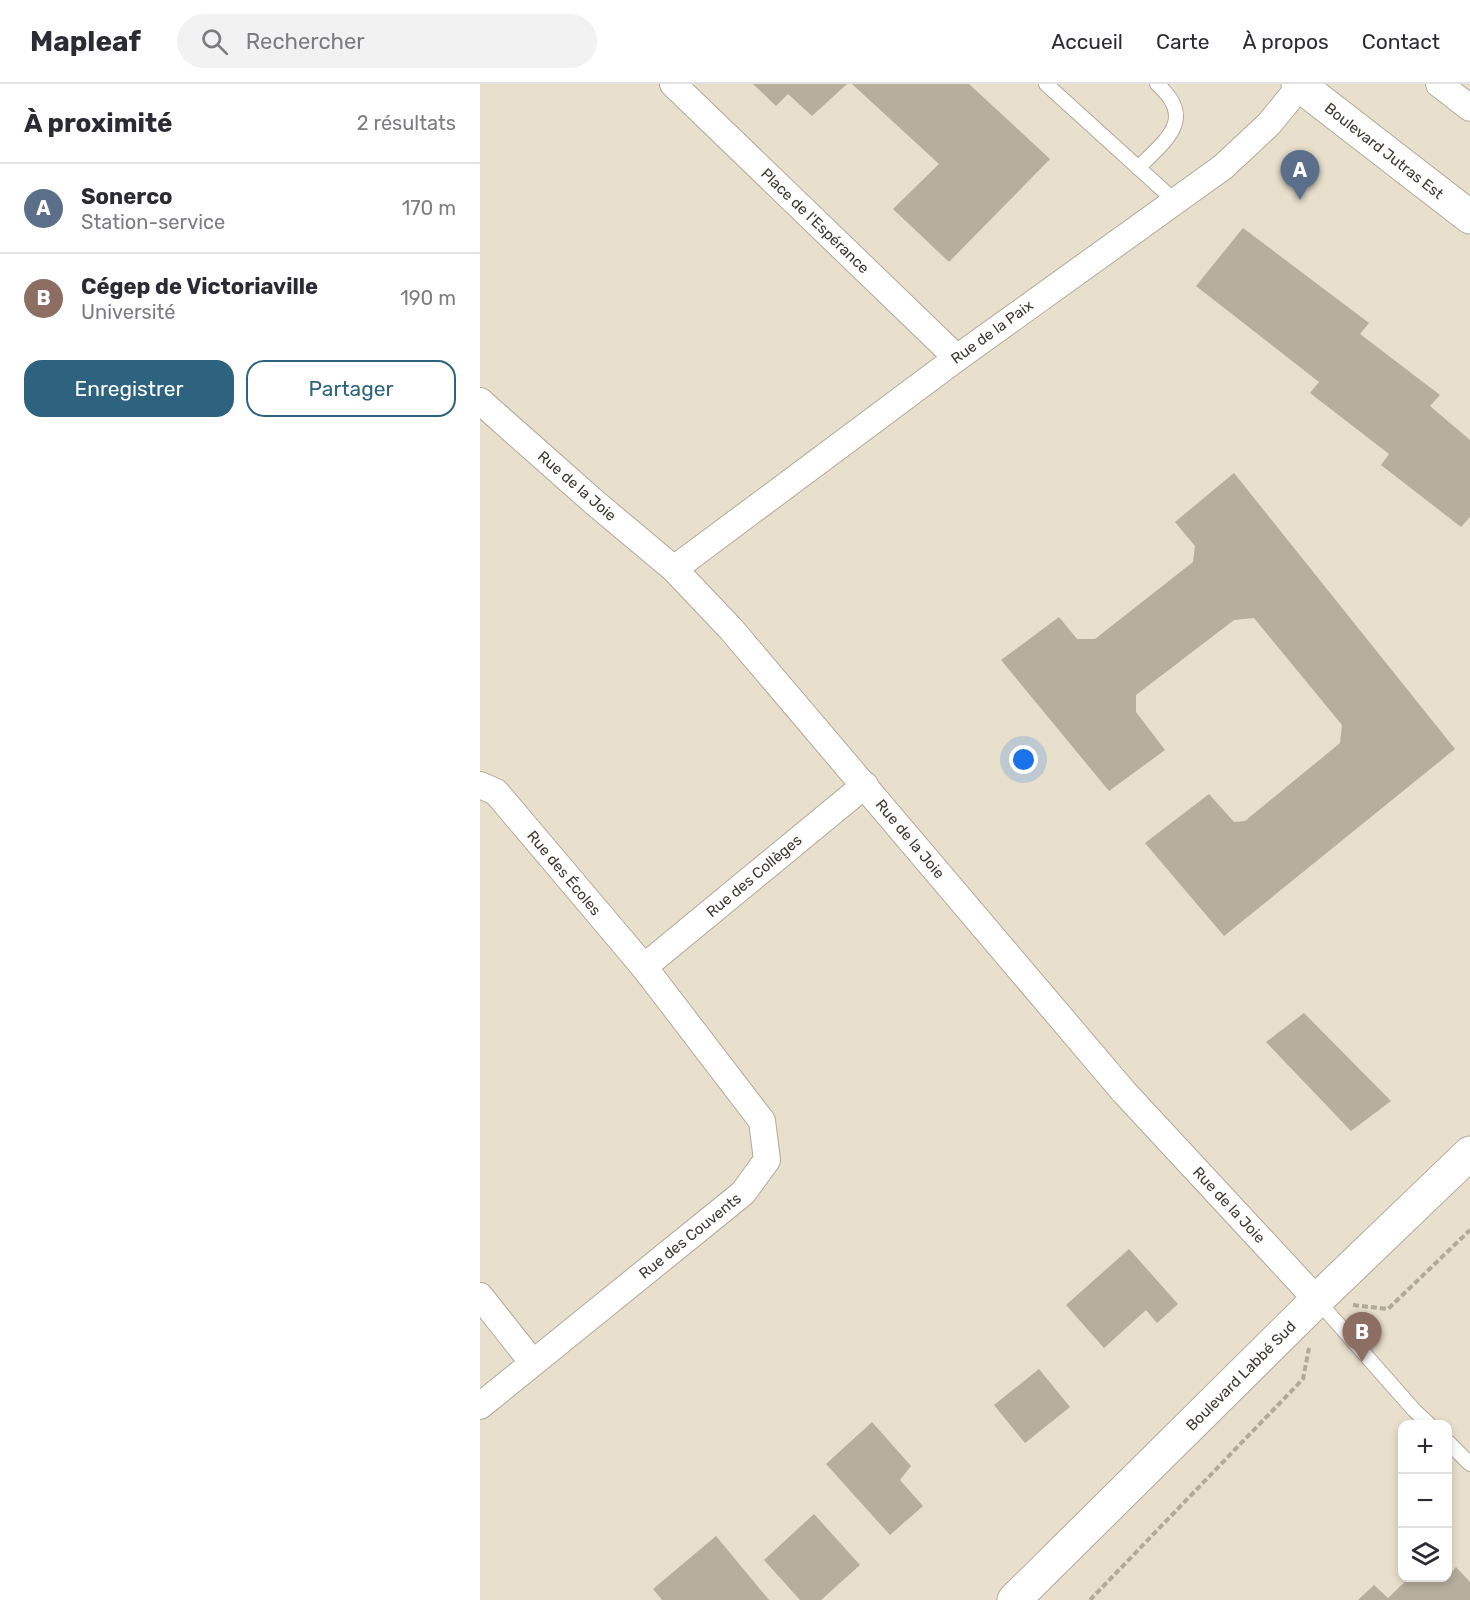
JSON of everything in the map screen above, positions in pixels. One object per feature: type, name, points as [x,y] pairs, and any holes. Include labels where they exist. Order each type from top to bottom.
[{"type":"main road","name":"Boulevard Jutras Est","points":[[1299,85],[1470,217]]},
{"type":"main road","name":"Boulevard Labbé Sud","points":[[1014,1600],[1317,1300],[1470,1153]]},
{"type":"street","name":"Place de l'Espérance","points":[[673,84],[957,357]]},
{"type":"street","points":[[1439,84],[1470,108]]},
{"type":"street","name":"Rue de la Paix","points":[[674,569],[957,357],[1222,167],[1269,124],[1299,85]]},
{"type":"street","name":"Rue de la Joie","points":[[480,401],[674,569],[731,629],[1124,1092],[1317,1300]]},
{"type":"street","name":"Rue des Écoles","points":[[480,785],[496,792],[644,967]]},
{"type":"street","name":"Rue des Collèges","points":[[644,967],[865,785]]},
{"type":"street","name":"Rue des Couvents","points":[[480,1406],[743,1193],[767,1160],[762,1121],[644,967]]},
{"type":"street","points":[[480,1296],[533,1363]]},
{"type":"lane","points":[[1046,84],[1175,201]]},
{"type":"lane","points":[[1138,168],[1171,134],[1177,116],[1170,96],[1157,84]]},
{"type":"lane","points":[[1317,1300],[1425,1420]]},
{"type":"lane","points":[[1452,1446],[1470,1464]]},
{"type":"path","points":[[1317,1300],[1388,1309],[1470,1230]]},
{"type":"path","points":[[1090,1600],[1304,1379],[1309,1345]]},
{"type":"building","points":[[753,84],[847,84],[812,116],[788,94],[776,106]]},
{"type":"building","points":[[852,84],[969,84],[1050,159],[949,262],[893,209],[939,164]]},
{"type":"building","points":[[1243,228],[1369,323],[1360,334],[1440,395],[1430,406],[1470,440],[1470,517],[1461,527],[1381,465],[1389,454],[1310,393],[1319,382],[1196,286]]},
{"type":"building","points":[[1234,473],[1455,749],[1224,936],[1145,843],[1209,794],[1234,822],[1245,821],[1340,743],[1342,725],[1254,618],[1234,620],[1136,695],[1136,712],[1165,750],[1109,791],[1001,660],[1059,617],[1077,639],[1095,639],[1193,562],[1195,546],[1175,522]]},
{"type":"building","points":[[1304,1013],[1391,1101],[1351,1131],[1266,1042]]},
{"type":"building","points":[[1129,1249],[1178,1304],[1157,1323],[1146,1310],[1104,1348],[1066,1305]]},
{"type":"building","points":[[1039,1369],[1070,1407],[1025,1443],[994,1405]]},
{"type":"building","points":[[872,1422],[911,1466],[900,1480],[923,1506],[890,1535],[826,1464]]},
{"type":"building","points":[[814,1514],[860,1565],[821,1600],[800,1600],[764,1560]]},
{"type":"building","points":[[716,1536],[769,1600],[662,1600],[653,1589]]},
{"type":"building","points":[[1456,1567],[1470,1582],[1470,1600],[1358,1600],[1374,1585],[1388,1598],[1405,1582],[1452,1582],[1452,1572]]},
{"type":"place","name":"Sonerco","points":[[1300,200]]},
{"type":"place","name":"Cégep de Victoriaville","points":[[1362,1362]]}]
